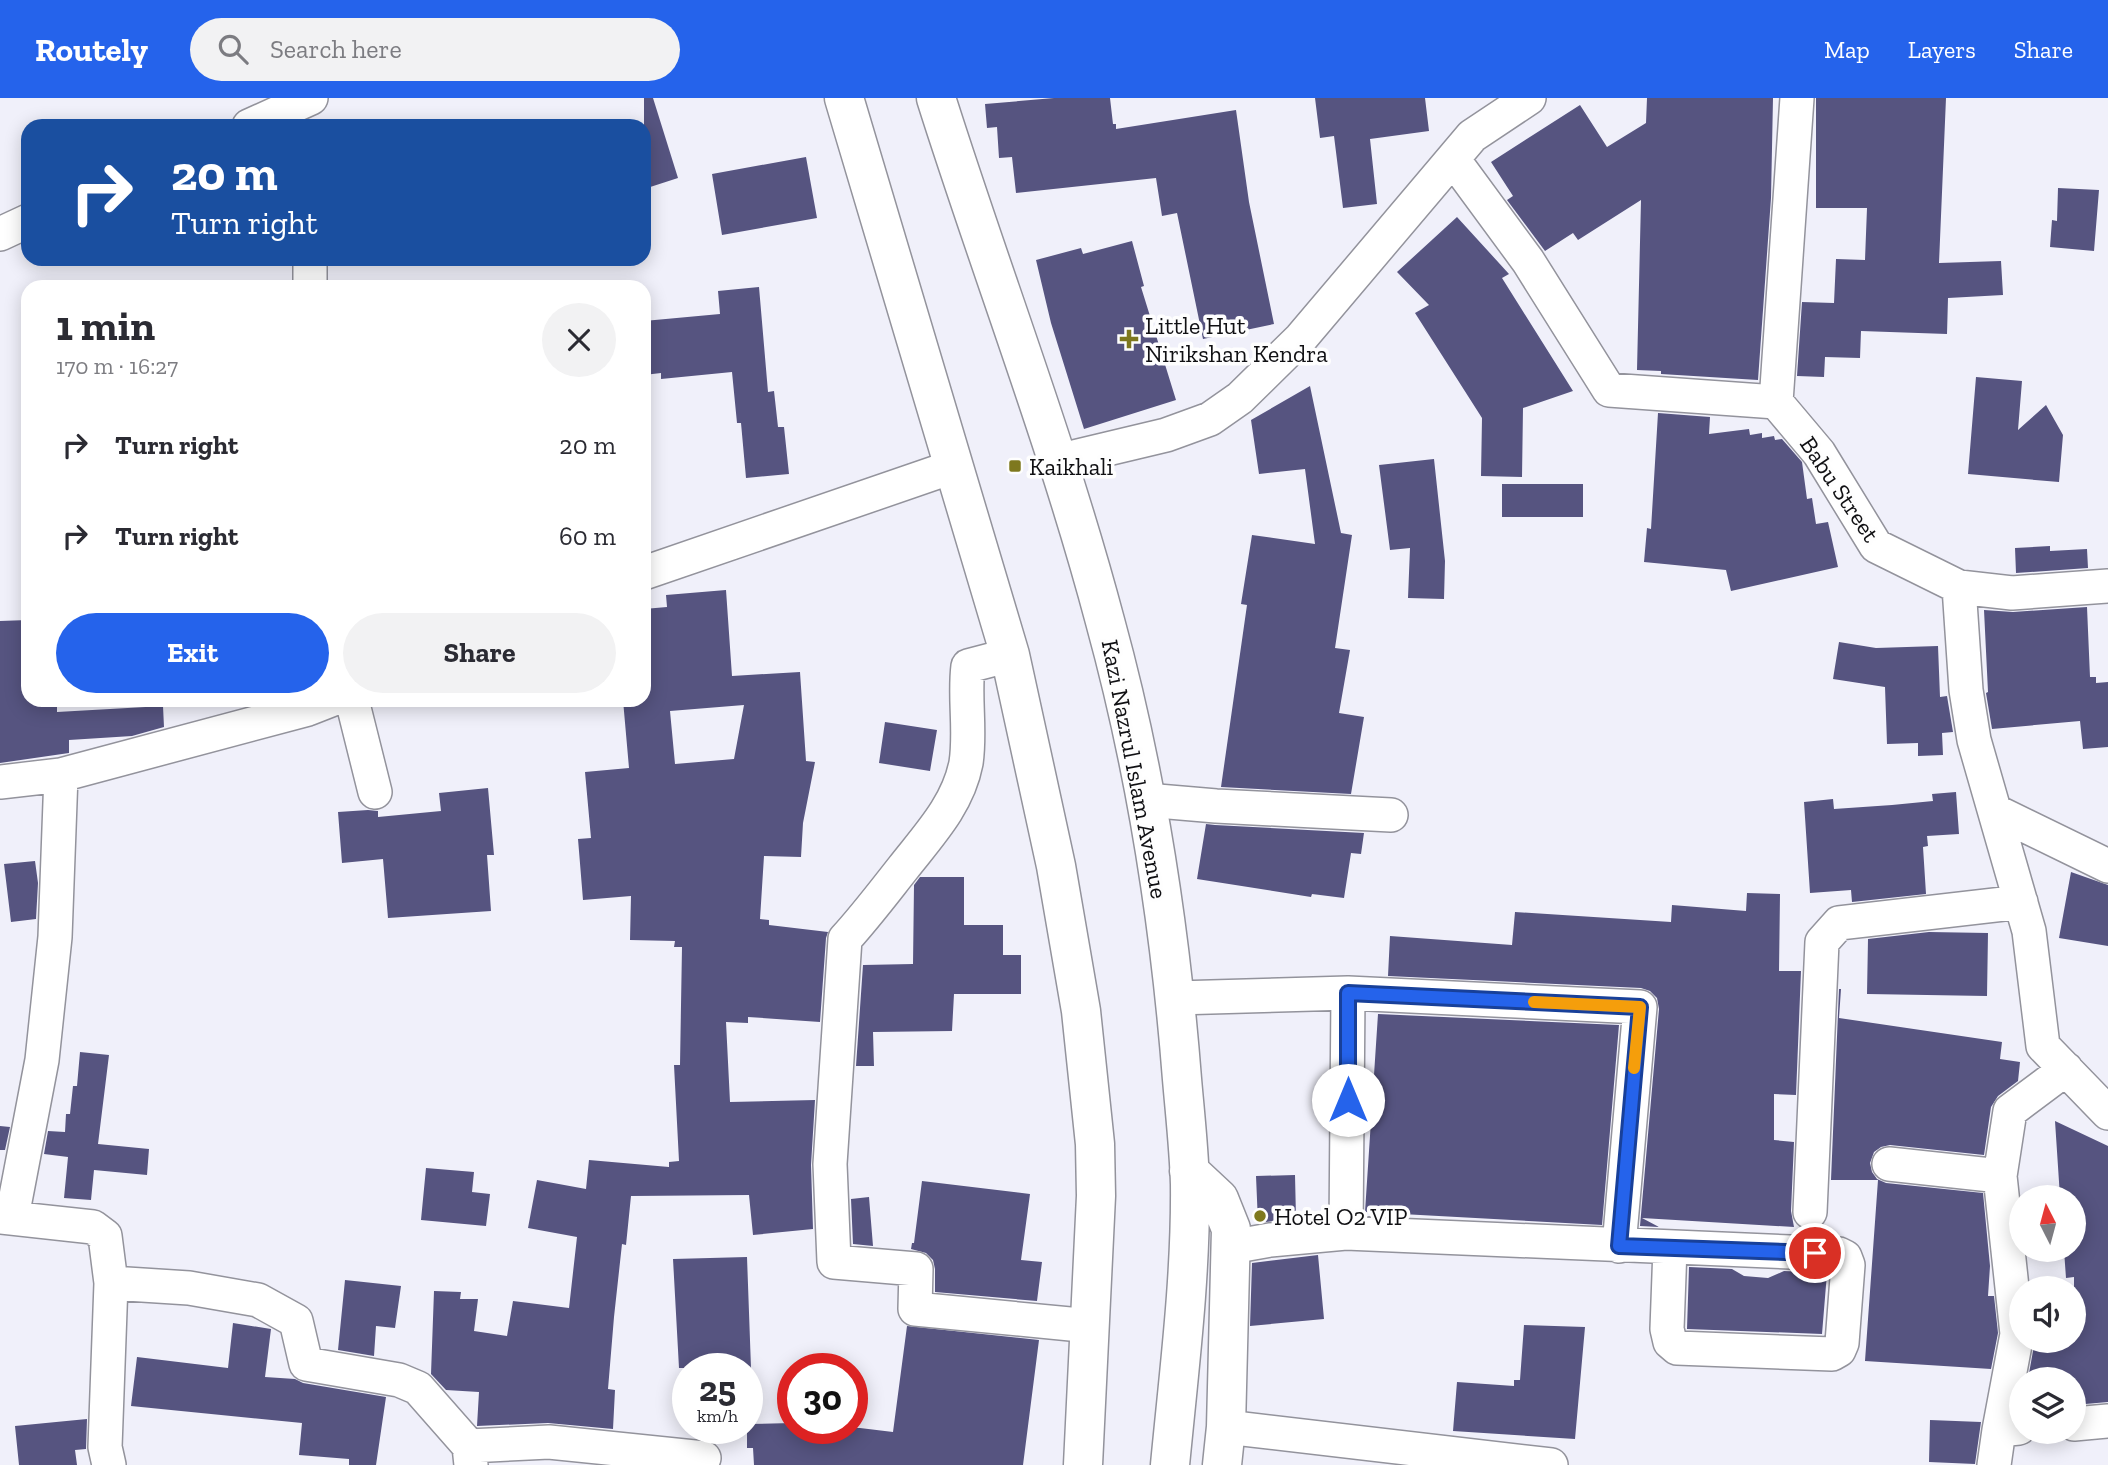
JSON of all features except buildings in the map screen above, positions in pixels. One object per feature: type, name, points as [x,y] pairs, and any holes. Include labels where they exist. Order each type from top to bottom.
[{"type":"main road","points":[[844,98],[1010,655],[1056,866],[1081,1012],[1095,1144],[1096,1196],[1083,1465]]},
{"type":"main road","name":"Kazi Nazrul Islam Avenue","points":[[936,98],[1057,461],[1106,621],[1146,800],[1176,998],[1189,1171],[1188,1278],[1170,1465]]},
{"type":"main road","points":[[1189,1171],[1219,1199],[1231,1229],[1226,1427],[1222,1465]]},
{"type":"street","points":[[265,119],[312,98]]},
{"type":"street","points":[[1453,159],[1528,261],[1609,390],[1776,402],[1797,98]]},
{"type":"street","points":[[1057,461],[1166,435],[1210,419],[1240,398],[1301,338],[1472,136],[1512,103]]},
{"type":"street","points":[[0,234],[21,224]]},
{"type":"street","name":"Babu Street","points":[[1776,402],[1819,453],[1876,546],[1959,587],[2012,593],[2108,586]]},
{"type":"street","points":[[651,571],[955,466]]},
{"type":"street","points":[[1959,587],[1966,690],[1974,740],[2029,931],[2043,1045],[2108,1113]]},
{"type":"street","points":[[1010,655],[968,666],[968,743],[966,763],[956,794],[943,817],[870,912],[845,939],[830,1164],[834,1262],[916,1269],[915,1309],[1090,1344],[1069,1465]]},
{"type":"street","points":[[0,782],[61,775],[302,707]]},
{"type":"street","points":[[354,707],[376,792]]},
{"type":"street","points":[[61,775],[55,937],[41,1060],[6,1217],[93,1227],[105,1236],[111,1283],[105,1447],[109,1465]]},
{"type":"street","points":[[1146,800],[1391,815]]},
{"type":"street","points":[[1995,811],[2108,866]]},
{"type":"street","points":[[1810,1212],[1822,942],[1839,923],[2021,902]]},
{"type":"street","points":[[1176,998],[1348,993],[1640,1007],[1619,1246]]},
{"type":"street","points":[[1346,1233],[1348,993]]},
{"type":"street","points":[[2015,1367],[2017,1334],[2000,1176],[2010,1111],[2066,1069]]},
{"type":"street","points":[[1889,1164],[2000,1176]]},
{"type":"street","points":[[1231,1247],[1270,1240],[1346,1233],[1839,1254],[1848,1265],[1842,1343],[1839,1350],[1832,1354],[1677,1348],[1670,1342],[1667,1329],[1671,1248]]},
{"type":"street","points":[[111,1283],[189,1288],[258,1300],[296,1321],[306,1364],[399,1380],[418,1388],[470,1455],[549,1442],[704,1458]]},
{"type":"street","points":[[2086,1423],[2108,1421]]},
{"type":"street","points":[[1226,1427],[1551,1465]]},
{"type":"street","points":[[1994,1465],[2009,1431]]},
{"type":"slow traffic","points":[[1534,1002],[1640,1007],[1634,1068]]},
{"type":"place","name":"Little Hut Nirikshan Kendra","points":[[1129,339]]},
{"type":"place","name":"Kaikhali","points":[[1015,466]]},
{"type":"place","name":"Hotel O2 VIP","points":[[1260,1216]]},
{"type":"route","points":[[1348,1100],[1348,993],[1640,1007],[1619,1246],[1815,1253]]}]
